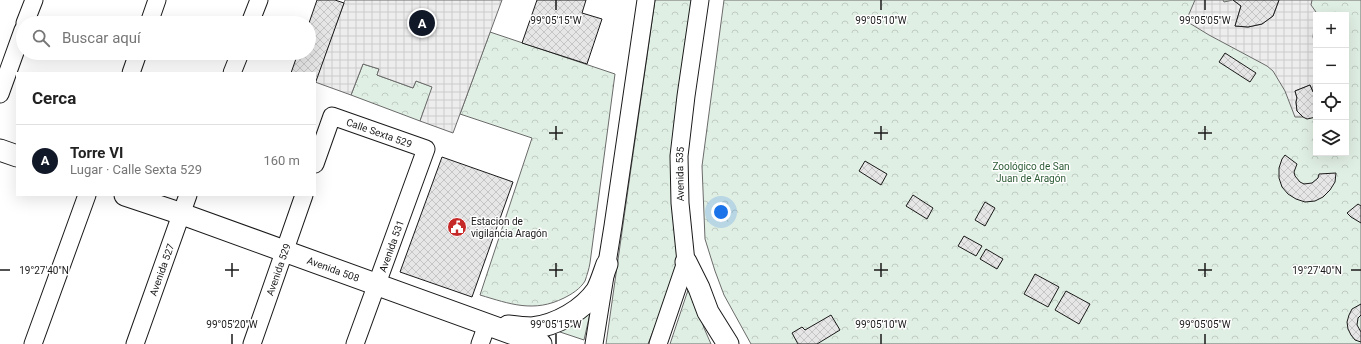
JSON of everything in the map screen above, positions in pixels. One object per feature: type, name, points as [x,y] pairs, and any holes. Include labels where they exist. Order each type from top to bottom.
[{"type":"main road","points":[[0,150],[16,156]]},
{"type":"main road","name":"Avenida 508","points":[[132,196],[185,204],[284,251],[377,284],[484,335],[541,344]]},
{"type":"main road","points":[[686,262],[699,288],[708,312],[728,344]]},
{"type":"main road","points":[[484,335],[532,328],[549,324],[568,316],[586,303],[597,289],[607,264]]},
{"type":"street","points":[[28,16],[34,0]]},
{"type":"street","points":[[151,16],[157,0]]},
{"type":"street","points":[[253,16],[259,0]]},
{"type":"street","points":[[594,344],[646,0]]},
{"type":"street","name":"Avenida 535","points":[[658,344],[686,262],[680,203],[679,156],[700,0]]},
{"type":"street","points":[[0,94],[16,49]]},
{"type":"street","points":[[131,72],[136,60]]},
{"type":"street","points":[[232,72],[237,60]]},
{"type":"street","name":"Calle Sexta 529","points":[[316,161],[332,116],[426,149]]},
{"type":"street","name":"Avenida 531","points":[[355,344],[426,149]]},
{"type":"street","points":[[33,344],[87,196]]},
{"type":"street","name":"Avenida 529","points":[[252,344],[304,196]]},
{"type":"street","name":"Avenida 527","points":[[135,344],[185,204]]},
{"type":"green space","points":[[655,0],[694,0],[680,245],[675,276],[648,344],[606,344]]},
{"type":"green space","name":"Zoológico de San Juan de Aragón","points":[[724,0],[1361,0],[1361,344],[751,344],[724,295],[705,239],[702,166]]},
{"type":"green space","points":[[490,32],[615,74],[590,263],[583,284],[573,293],[553,303],[522,306],[480,295],[532,138],[460,114]]},
{"type":"green space","points":[[363,64],[379,69],[377,75],[413,88],[416,81],[433,87],[420,121],[351,95]]},
{"type":"green space","points":[[690,284],[704,328],[711,344],[670,344]]},
{"type":"green space","points":[[591,309],[584,340],[557,331]]},
{"type":"shaded area","points":[[345,0],[502,0],[453,133],[420,121],[432,87],[416,81],[413,88],[377,75],[379,69],[363,64],[351,95],[316,82]]},
{"type":"shaded area","points":[[1195,0],[1223,0],[1224,2],[1233,0],[1241,6],[1235,26],[1248,27],[1262,24],[1273,16],[1279,0],[1312,0],[1311,5],[1316,12],[1313,12],[1313,92],[1310,85],[1295,91],[1297,98],[1297,111],[1303,117],[1295,117],[1285,91],[1273,71],[1267,66],[1186,21]]},
{"type":"building","points":[[317,0],[335,0],[344,3],[316,81],[316,72],[291,72],[296,60],[316,60],[316,16],[311,16]]},
{"type":"building","points":[[537,0],[586,0],[582,13],[602,19],[587,64],[522,43]]},
{"type":"building","points":[[1233,0],[1279,0],[1273,16],[1262,24],[1248,27],[1235,26],[1241,6]]},
{"type":"building","points":[[1225,53],[1256,73],[1250,82],[1219,62]]},
{"type":"building","points":[[1310,85],[1313,92],[1313,118],[1307,119],[1297,111],[1297,98],[1295,91]]},
{"type":"building","points":[[1285,155],[1297,164],[1294,172],[1295,176],[1304,184],[1312,183],[1318,178],[1319,174],[1336,173],[1335,182],[1330,190],[1323,197],[1315,201],[1305,202],[1288,194],[1282,187],[1279,178],[1279,168]]},
{"type":"building","name":"Estacion de vigilancia Aragón","points":[[442,157],[513,182],[472,297],[400,272]]},
{"type":"building","points":[[865,161],[887,174],[881,185],[859,171]]},
{"type":"building","points":[[913,195],[933,208],[927,219],[906,206]]},
{"type":"building","points":[[985,202],[995,208],[985,226],[975,220]]},
{"type":"building","points":[[1358,204],[1361,206],[1361,223],[1347,213]]},
{"type":"building","points":[[964,236],[982,246],[976,256],[958,246]]},
{"type":"building","points":[[986,249],[1003,259],[997,269],[980,259]]},
{"type":"building","points":[[1035,274],[1059,287],[1048,307],[1024,294]]},
{"type":"building","points":[[1066,291],[1090,304],[1079,324],[1055,310]]},
{"type":"building","points":[[1361,304],[1361,315],[1358,318],[1357,325],[1361,332],[1361,342],[1355,340],[1351,335],[1347,322],[1352,309]]},
{"type":"building","points":[[831,315],[840,330],[817,344],[798,344],[792,333],[802,327],[805,330]]},
{"type":"place","name":"Torre VI","points":[[422,23]]},
{"type":"place","name":"Estacion de vigilancia Aragón","points":[[457,227]]}]
